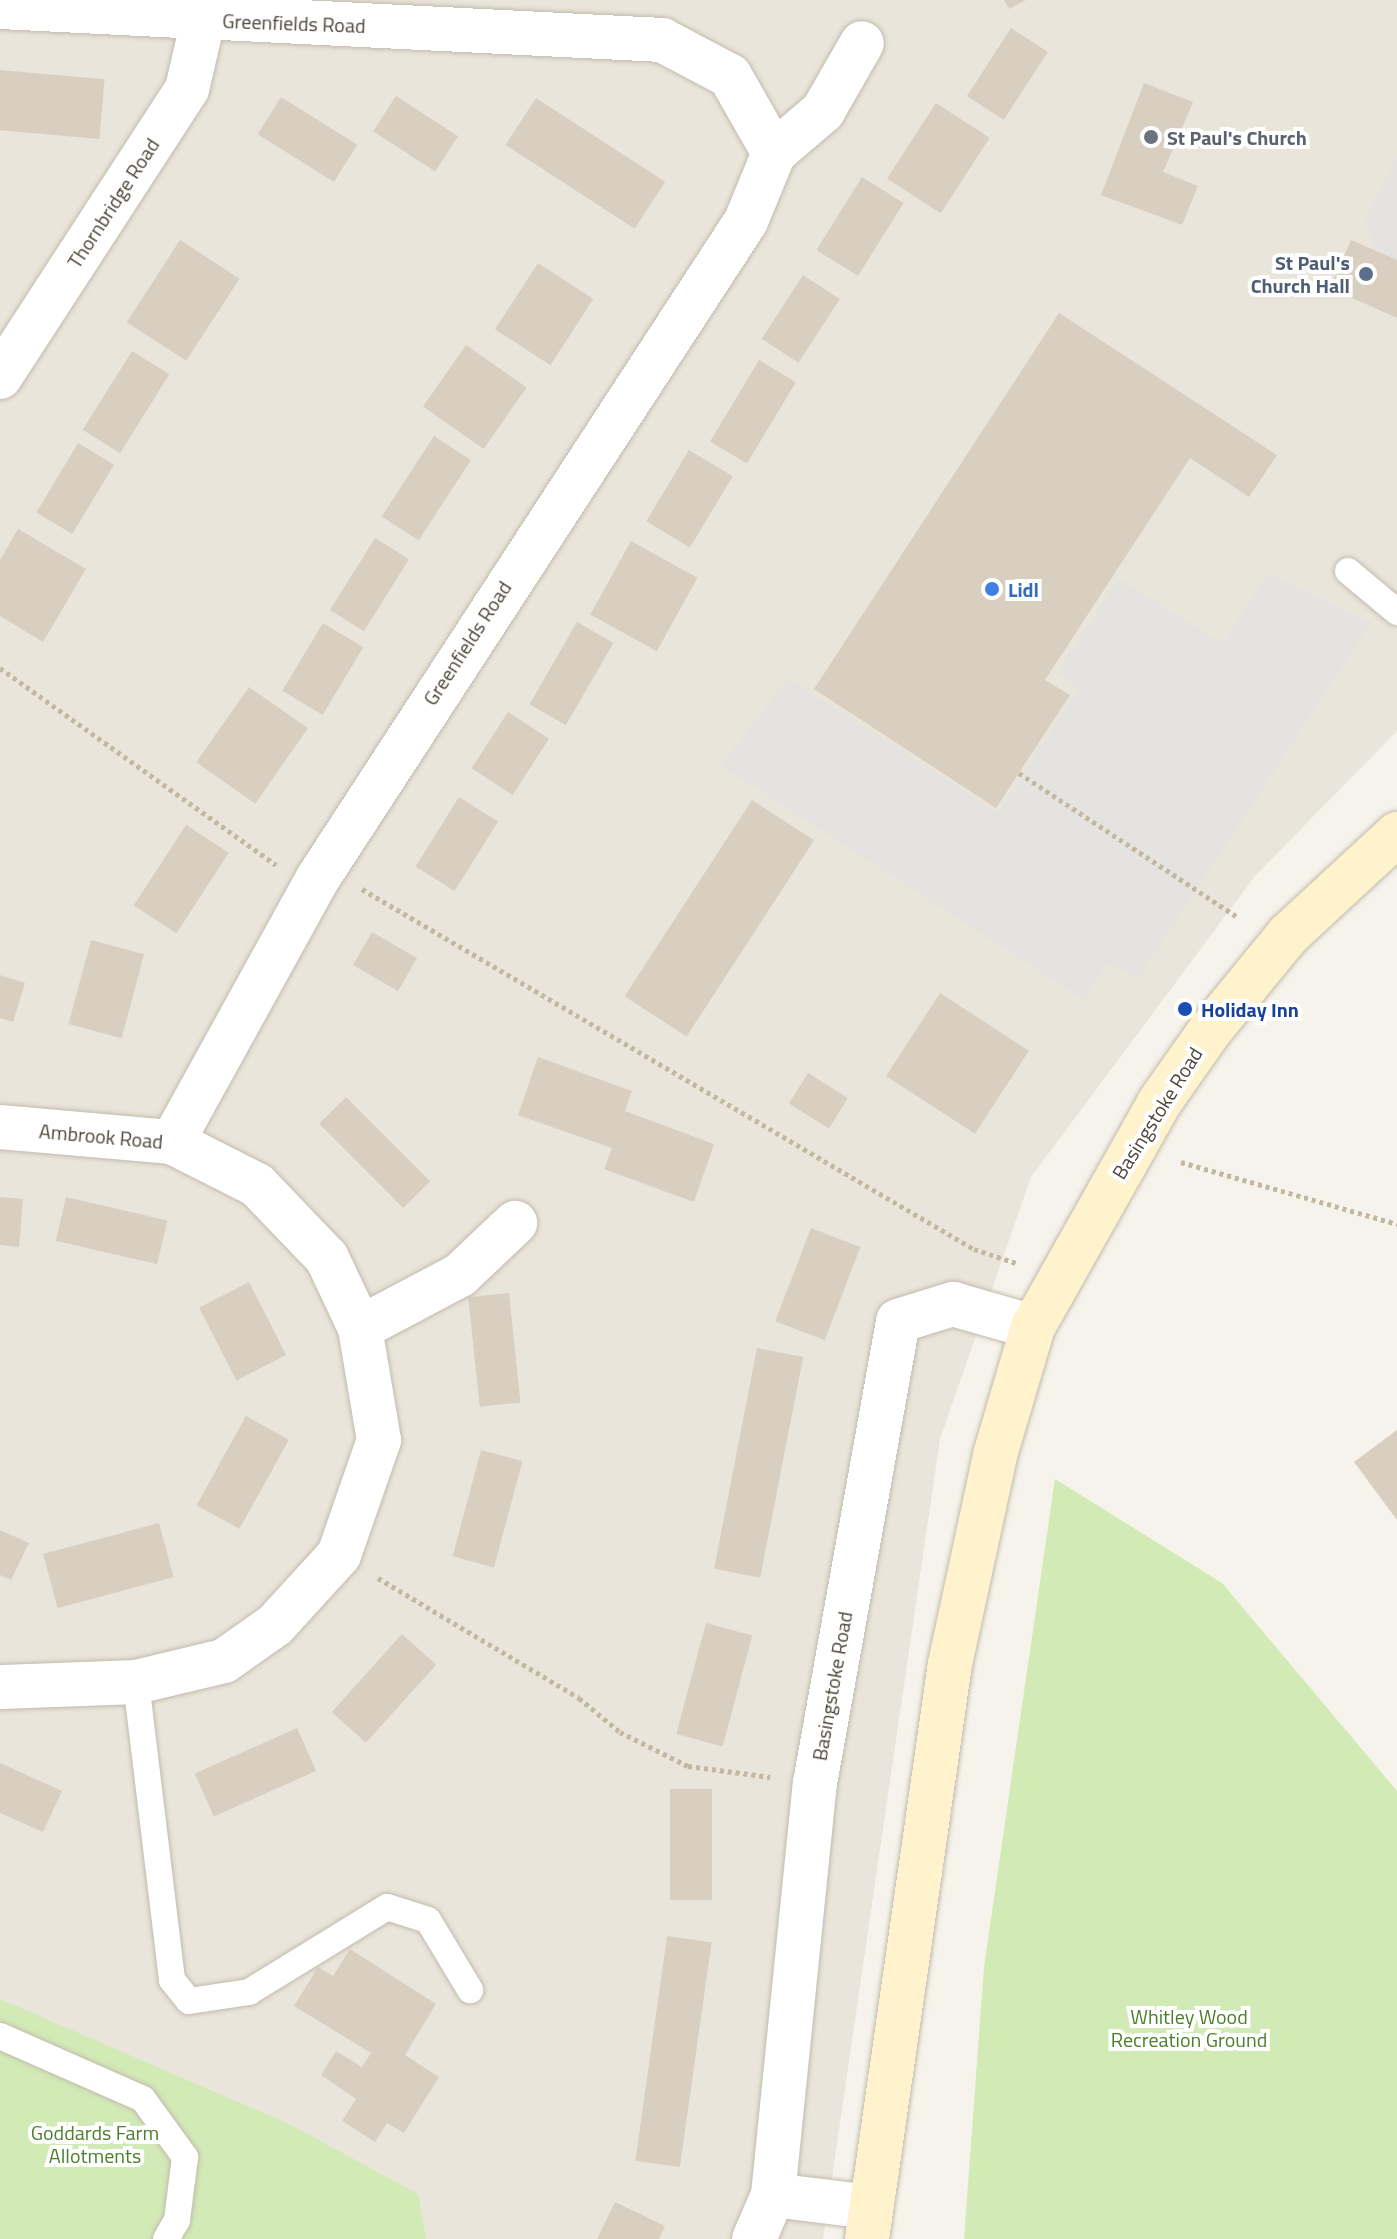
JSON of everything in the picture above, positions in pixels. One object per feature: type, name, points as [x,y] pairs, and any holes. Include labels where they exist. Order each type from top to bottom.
[{"type":"main road","name":"Basingstoke Road","points":[[869,2223],[950,1664],[995,1455],[1033,1327],[1058,1278],[1211,1029],[1288,935],[1390,842]]},
{"type":"street","name":"Greenfields Road","points":[[0,7],[203,20],[590,17],[662,40],[730,76],[774,153]]},
{"type":"street","name":"Thornbridge Road","points":[[0,377],[187,89],[203,20]]},
{"type":"street","name":"Greenfields Road","points":[[172,1142],[210,1062],[318,878],[746,221],[774,153],[823,111],[862,43]]},
{"type":"street","name":"Ambrook Road","points":[[0,1127],[172,1142],[257,1185],[327,1258],[360,1328],[379,1440],[339,1555],[275,1625],[224,1661],[136,1682],[0,1687]]},
{"type":"street","points":[[360,1328],[460,1275],[515,1223]]},
{"type":"street","name":"Basingstoke Road","points":[[754,2239],[773,2195],[815,1783],[898,1321],[953,1304],[1033,1327]]},
{"type":"street","name":"Basingstoke Road","points":[[773,2195],[869,2223]]},
{"type":"lane","points":[[1348,571],[1397,612]]},
{"type":"lane","points":[[136,1682],[172,1980],[189,2001],[249,1992],[387,1907],[428,1920],[470,1990]]},
{"type":"lane","points":[[0,2036],[143,2099],[185,2157],[177,2220],[166,2239]]},
{"type":"path","points":[[0,668],[283,870],[354,884],[974,1249],[1058,1278]]},
{"type":"path","points":[[1019,773],[1237,917]]},
{"type":"path","points":[[1175,1171],[1182,1160],[1397,1224]]},
{"type":"path","points":[[339,1555],[579,1698],[620,1732],[688,1766],[815,1783]]},
{"type":"shaded area","points":[[0,0],[1397,0],[1397,731],[1255,876],[1031,1177],[940,1439],[823,2239],[0,2239]]},
{"type":"shaded area","points":[[1397,157],[1397,260],[1376,251],[1364,222]]},
{"type":"shaded area","points":[[1268,573],[1371,623],[1138,980],[1108,963],[1084,1000],[720,765],[788,678],[998,813],[1079,688],[1056,674],[1119,578],[1223,644]]},
{"type":"green space","name":"Whitley Wood Recreation Ground","points":[[1055,1479],[1222,1583],[1397,1791],[1397,2239],[964,2239],[984,1967]]},
{"type":"green space","name":"Goddards Farm Allotments","points":[[0,1999],[291,2125],[418,2194],[426,2239],[0,2239]]},
{"type":"building","points":[[1004,0],[1026,0],[1009,9]]},
{"type":"building","points":[[1011,28],[1048,52],[1004,120],[967,96]]},
{"type":"building","points":[[0,70],[105,79],[99,139],[0,130]]},
{"type":"building","name":"St Paul's Church","points":[[1144,83],[1193,102],[1163,172],[1198,186],[1182,225],[1101,195]]},
{"type":"building","points":[[396,96],[458,136],[435,172],[373,131]]},
{"type":"building","points":[[281,97],[357,145],[334,182],[258,134]]},
{"type":"building","points":[[536,98],[665,182],[635,229],[506,145]]},
{"type":"building","points":[[936,103],[990,138],[941,213],[887,178]]},
{"type":"building","points":[[862,177],[904,203],[858,276],[816,250]]},
{"type":"building","points":[[180,240],[240,279],[186,361],[127,322]]},
{"type":"building","name":"St Paul's Church Hall","points":[[1351,240],[1397,260],[1397,318],[1330,288]]},
{"type":"building","points":[[538,263],[593,299],[550,365],[495,329]]},
{"type":"building","points":[[803,275],[840,299],[799,363],[762,339]]},
{"type":"building","name":"Lidl","points":[[1059,313],[1277,455],[1249,497],[1190,458],[1045,680],[1070,695],[996,808],[814,689]]},
{"type":"building","points":[[466,345],[527,387],[484,449],[423,406]]},
{"type":"building","points":[[132,351],[169,374],[120,453],[83,430]]},
{"type":"building","points":[[759,360],[796,382],[747,464],[710,441]]},
{"type":"building","points":[[434,436],[471,460],[419,540],[382,517]]},
{"type":"building","points":[[78,443],[114,465],[72,534],[36,512]]},
{"type":"building","points":[[689,450],[733,476],[690,547],[646,521]]},
{"type":"building","points":[[18,529],[86,569],[43,642],[0,616],[0,560]]},
{"type":"building","points":[[375,538],[409,559],[364,631],[330,610]]},
{"type":"building","points":[[631,541],[697,578],[657,651],[590,614]]},
{"type":"building","points":[[577,622],[613,643],[566,725],[530,704]]},
{"type":"building","points":[[323,623],[363,647],[323,715],[282,691]]},
{"type":"building","points":[[249,687],[308,728],[255,804],[196,762]]},
{"type":"building","points":[[508,712],[549,739],[513,795],[472,768]]},
{"type":"building","points":[[459,797],[498,821],[455,891],[416,867]]},
{"type":"building","points":[[752,800],[814,840],[687,1037],[625,996]]},
{"type":"building","points":[[186,825],[229,853],[176,933],[134,906]]},
{"type":"building","points":[[372,932],[417,958],[398,991],[353,965]]},
{"type":"building","points":[[91,940],[144,954],[122,1038],[68,1024]]},
{"type":"building","points":[[0,975],[25,983],[13,1022],[0,1018]]},
{"type":"building","points":[[940,993],[1029,1051],[975,1134],[886,1076]]},
{"type":"building","points":[[538,1057],[632,1091],[625,1111],[714,1144],[694,1202],[604,1169],[612,1148],[518,1115]]},
{"type":"building","points":[[808,1073],[848,1098],[829,1128],[789,1104]]},
{"type":"building","points":[[346,1097],[430,1181],[403,1208],[319,1124]]},
{"type":"building","points":[[0,1197],[23,1199],[19,1247],[0,1245]]},
{"type":"building","points":[[66,1197],[167,1220],[157,1264],[56,1241]]},
{"type":"building","points":[[811,1228],[860,1247],[825,1340],[775,1321]]},
{"type":"building","points":[[249,1282],[286,1355],[236,1380],[199,1307]]},
{"type":"building","points":[[509,1293],[520,1402],[480,1407],[468,1297]]},
{"type":"building","points":[[757,1348],[803,1357],[760,1578],[714,1569]]},
{"type":"building","points":[[246,1416],[289,1440],[239,1529],[197,1505]]},
{"type":"building","points":[[1397,1430],[1397,1520],[1354,1462]]},
{"type":"building","points":[[481,1450],[523,1461],[494,1567],[453,1556]]},
{"type":"building","points":[[159,1523],[173,1577],[58,1608],[43,1554]]},
{"type":"building","points":[[0,1530],[29,1543],[11,1580],[0,1575]]},
{"type":"building","points":[[706,1623],[752,1635],[723,1747],[676,1734]]},
{"type":"building","points":[[402,1634],[436,1665],[366,1743],[332,1712]]},
{"type":"building","points":[[297,1728],[316,1771],[214,1816],[195,1774]]},
{"type":"building","points":[[0,1763],[62,1791],[43,1832],[0,1813]]},
{"type":"building","points":[[670,1789],[712,1789],[712,1900],[670,1900]]},
{"type":"building","points":[[667,1936],[712,1942],[680,2167],[635,2161]]},
{"type":"building","points":[[350,1949],[436,2004],[405,2055],[439,2077],[404,2133],[387,2123],[375,2142],[342,2121],[356,2099],[321,2075],[336,2051],[362,2067],[371,2053],[294,2006],[318,1967],[333,1976]]},
{"type":"building","points":[[615,2202],[665,2226],[659,2239],[597,2239]]},
{"type":"place","name":"St Paul's Church","points":[[1151,137]]},
{"type":"place","name":"St Paul's Church Hall","points":[[1366,274]]},
{"type":"place","name":"Lidl","points":[[992,589]]},
{"type":"place","name":"Holiday Inn","points":[[1185,1009]]}]
